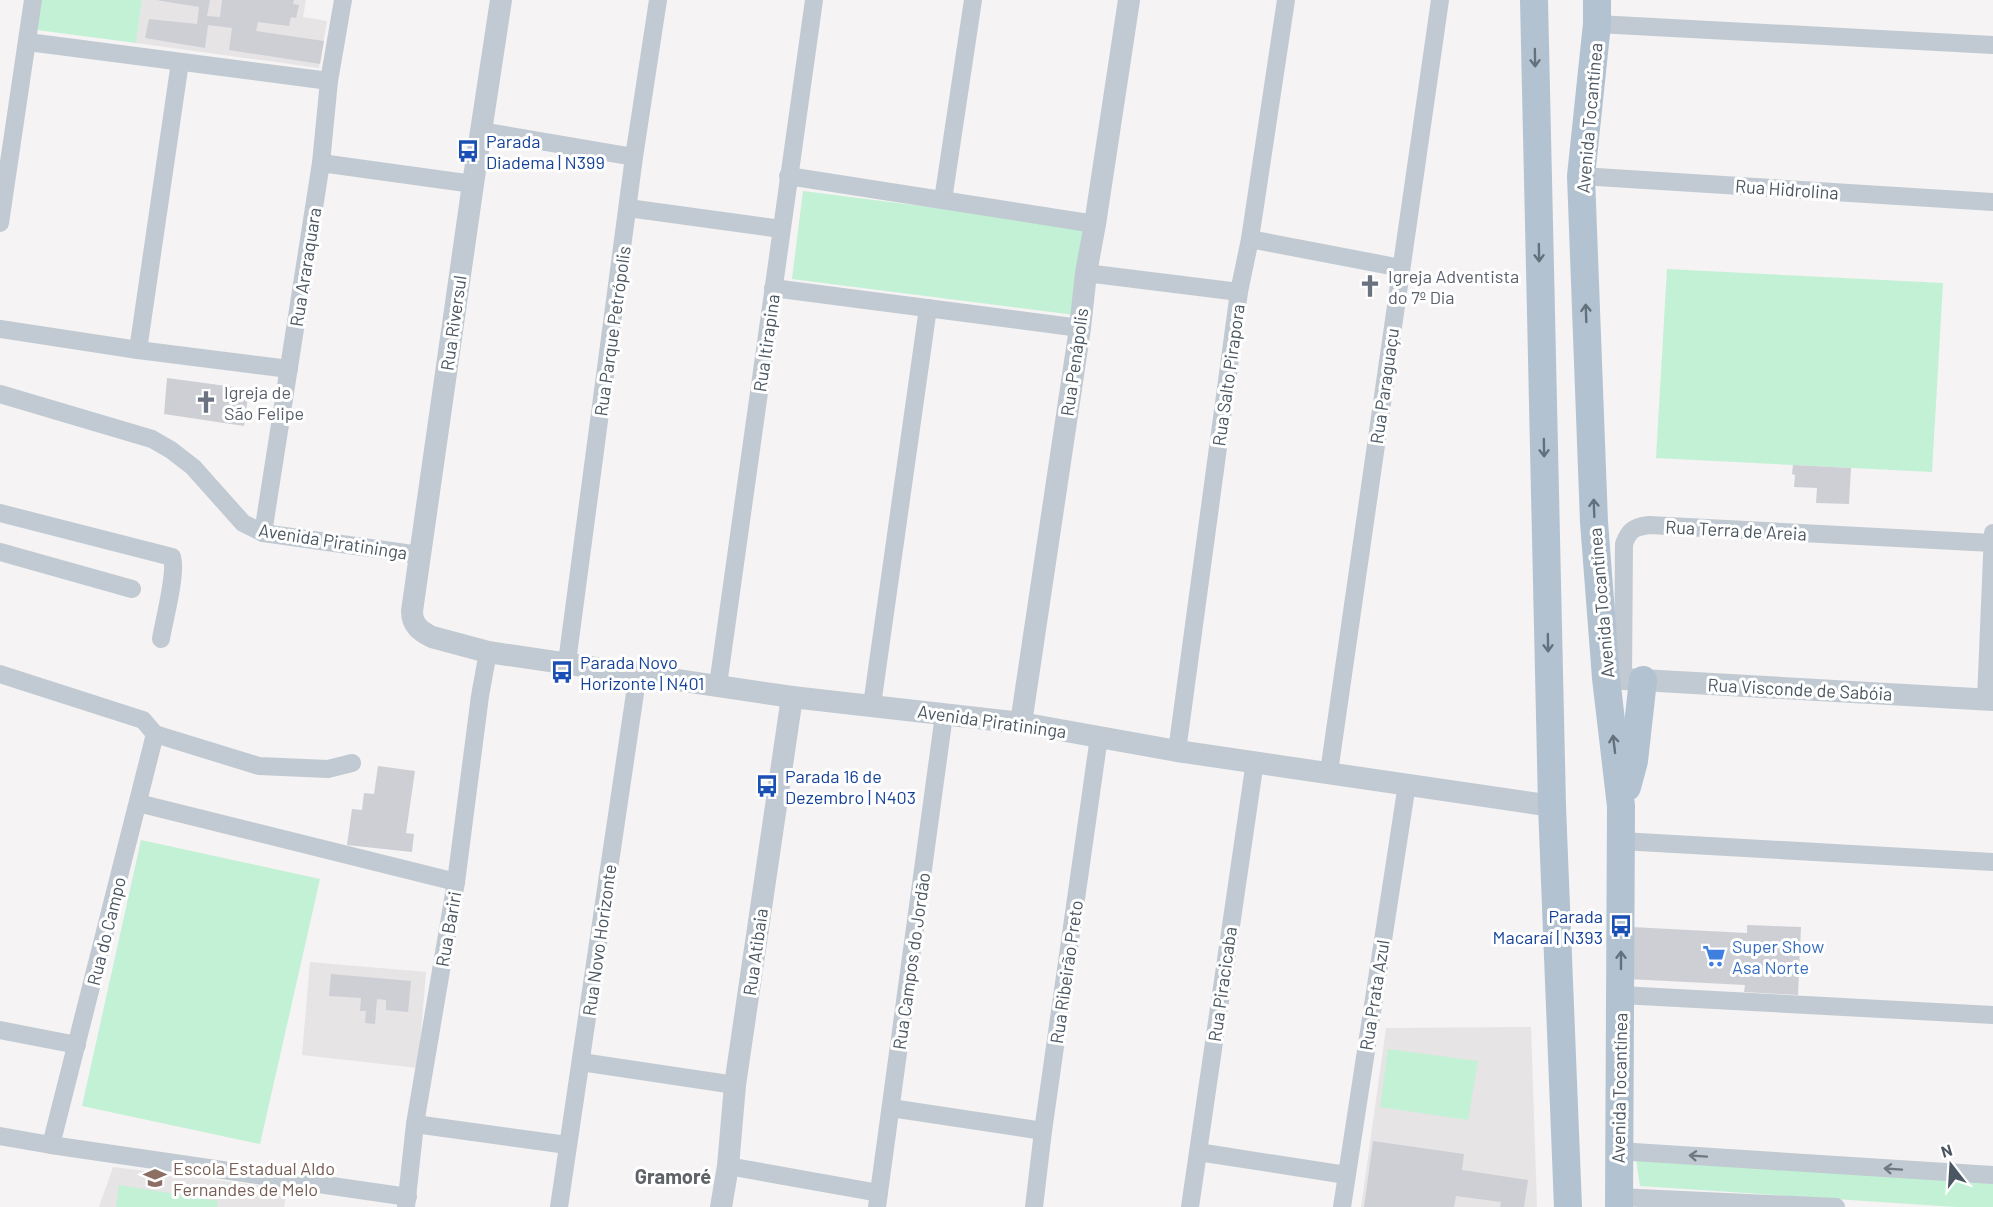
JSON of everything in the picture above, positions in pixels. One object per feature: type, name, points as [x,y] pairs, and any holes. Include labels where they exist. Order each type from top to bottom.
[{"type":"main road","points":[[1534,0],[1551,806],[1568,1207]]},
{"type":"main road","name":"Avenida Tocantínea","points":[[1597,12],[1581,176],[1594,522],[1624,679],[1618,1202]]},
{"type":"street","points":[[0,223],[33,0]]},
{"type":"street","name":"Rua Araraquara","points":[[263,533],[321,163],[329,81],[343,0]]},
{"type":"street","name":"Rua Riversul","points":[[432,637],[423,633],[412,620],[501,0]]},
{"type":"street","name":"Rua Parque Petrópolis","points":[[567,662],[634,157],[658,0]]},
{"type":"street","name":"Rua Itirapina","points":[[718,685],[814,0]]},
{"type":"street","points":[[943,200],[973,0]]},
{"type":"street","name":"Rua Penápolis","points":[[1021,723],[1080,328],[1086,273],[1129,0]]},
{"type":"street","name":"Rua Salto Pirapora","points":[[1177,751],[1239,292],[1250,239],[1286,0]]},
{"type":"street","name":"Rua Paraguaçu","points":[[1329,772],[1440,0]]},
{"type":"street","points":[[1597,12],[1993,45]]},
{"type":"street","points":[[28,42],[329,81]]},
{"type":"street","points":[[138,350],[180,62]]},
{"type":"street","points":[[481,131],[634,157]]},
{"type":"street","points":[[321,163],[473,184]]},
{"type":"street","points":[[788,176],[1095,224]]},
{"type":"street","name":"Rua Hidrolina","points":[[1581,176],[1993,202]]},
{"type":"street","points":[[628,208],[781,228]]},
{"type":"street","points":[[1250,239],[1401,268]]},
{"type":"street","points":[[1086,273],[1239,292]]},
{"type":"street","points":[[773,288],[1080,328]]},
{"type":"street","points":[[872,705],[928,308]]},
{"type":"street","points":[[0,329],[138,350],[289,369]]},
{"type":"street","name":"Avenida Piratininga","points":[[0,394],[152,439],[193,467],[243,523],[263,533],[420,555]]},
{"type":"street","points":[[0,513],[172,557],[172,580],[161,639]]},
{"type":"street","name":"Rua Terra de Areia","points":[[1624,679],[1624,544],[1628,533],[1636,527],[1649,525],[1993,538]]},
{"type":"street","points":[[1990,699],[1993,538]]},
{"type":"street","points":[[0,552],[132,589]]},
{"type":"street","name":"Avenida Piratininga","points":[[432,637],[488,652],[792,697],[1021,723],[1177,751],[1551,806]]},
{"type":"street","name":"Rua Bariri","points":[[407,1202],[415,1124],[456,882],[480,696],[488,652]]},
{"type":"street","name":"Rua Novo Horizonte","points":[[559,1207],[638,673]]},
{"type":"street","points":[[0,674],[143,720],[155,734],[259,766],[328,769],[352,763]]},
{"type":"street","name":"Rua Visconde de Sabóia","points":[[1624,679],[1990,699]]},
{"type":"street","name":"Rua Atibaia","points":[[722,1207],[735,1085],[792,697]]},
{"type":"street","name":"Rua Campos do Jordão","points":[[878,1200],[944,715]]},
{"type":"street","name":"Rua do Campo","points":[[51,1145],[155,734]]},
{"type":"street","name":"Rua Ribeirão Preto","points":[[1034,1207],[1099,737]]},
{"type":"street","name":"Rua Piracicaba","points":[[1190,1207],[1255,761]]},
{"type":"street","name":"Rua Prata Azul","points":[[1342,1207],[1407,784]]},
{"type":"street","points":[[138,803],[456,882]]},
{"type":"street","points":[[1621,842],[1993,862]]},
{"type":"street","points":[[1621,995],[1993,1015]]},
{"type":"street","points":[[0,1030],[77,1045]]},
{"type":"street","points":[[581,1062],[735,1085]]},
{"type":"street","points":[[891,1108],[1043,1131]]},
{"type":"street","points":[[415,1124],[567,1145]]},
{"type":"street","points":[[0,1136],[407,1202]]},
{"type":"street","points":[[1618,1151],[1993,1175]]},
{"type":"street","points":[[1198,1152],[1346,1175]]},
{"type":"street","points":[[728,1166],[878,1200]]},
{"type":"street","points":[[1618,1202],[1836,1207]]},
{"type":"shaded area","points":[[142,0],[306,0],[303,17],[327,21],[319,68],[136,43]]},
{"type":"shaded area","points":[[310,962],[426,972],[418,1068],[302,1055]]},
{"type":"shaded area","points":[[1531,1027],[1537,1207],[1361,1207],[1386,1028]]},
{"type":"shaded area","name":"Escola Estadual Aldo Fernandes de Melo","points":[[113,1167],[287,1189],[284,1207],[99,1207]]},
{"type":"green space","points":[[42,0],[142,0],[136,43],[37,30]]},
{"type":"green space","points":[[803,191],[1086,227],[1075,315],[792,279]]},
{"type":"green space","points":[[1667,269],[1943,283],[1932,472],[1656,458]]},
{"type":"green space","points":[[141,840],[320,879],[260,1144],[82,1106]]},
{"type":"green space","points":[[1388,1049],[1478,1061],[1468,1120],[1380,1107]]},
{"type":"green space","points":[[1636,1160],[1993,1181],[1993,1207],[1956,1207],[1640,1186]]},
{"type":"green space","points":[[119,1185],[218,1201],[217,1207],[116,1207]]},
{"type":"building","points":[[156,0],[210,0],[207,16],[220,17],[222,0],[294,0],[293,4],[299,5],[296,18],[291,17],[289,26],[258,22],[256,31],[324,41],[320,64],[229,50],[232,28],[208,25],[205,48],[145,38],[149,19],[197,24],[199,7]]},
{"type":"building","name":"Igreja de São Felipe","points":[[167,378],[249,389],[244,426],[164,414]]},
{"type":"building","points":[[1793,465],[1851,468],[1849,504],[1816,503],[1817,488],[1794,487]]},
{"type":"building","points":[[378,766],[415,771],[406,833],[414,834],[412,852],[347,845],[352,809],[362,810],[364,793],[374,794]]},
{"type":"building","name":"Super Show Asa Norte","points":[[1747,925],[1801,927],[1798,995],[1744,992],[1745,985],[1628,979],[1631,927],[1747,933]]},
{"type":"building","points":[[331,974],[411,981],[408,1012],[386,1010],[386,1000],[377,999],[375,1024],[365,1023],[366,1011],[360,1011],[361,998],[329,996]]},
{"type":"building","points":[[1373,1141],[1464,1154],[1462,1170],[1528,1180],[1524,1207],[1500,1207],[1501,1202],[1456,1196],[1454,1207],[1364,1207]]},
{"type":"place","name":"Parada Diadema | N399","points":[[468,151]]},
{"type":"place","name":"Igreja Adventista do 7º Dia","points":[[1370,286]]},
{"type":"place","name":"Igreja de São Felipe","points":[[206,402]]},
{"type":"place","name":"Parada Novo Horizonte | N401","points":[[562,672]]},
{"type":"place","name":"Parada 16 de Dezembro | N403","points":[[767,786]]},
{"type":"place","name":"Parada Macaraí | N393","points":[[1621,926]]},
{"type":"place","name":"Super Show Asa Norte","points":[[1714,956]]},
{"type":"place","name":"Escola Estadual Aldo Fernandes de Melo","points":[[155,1178]]},
{"type":"district","name":"Gramoré","points":[[673,1176]]}]
